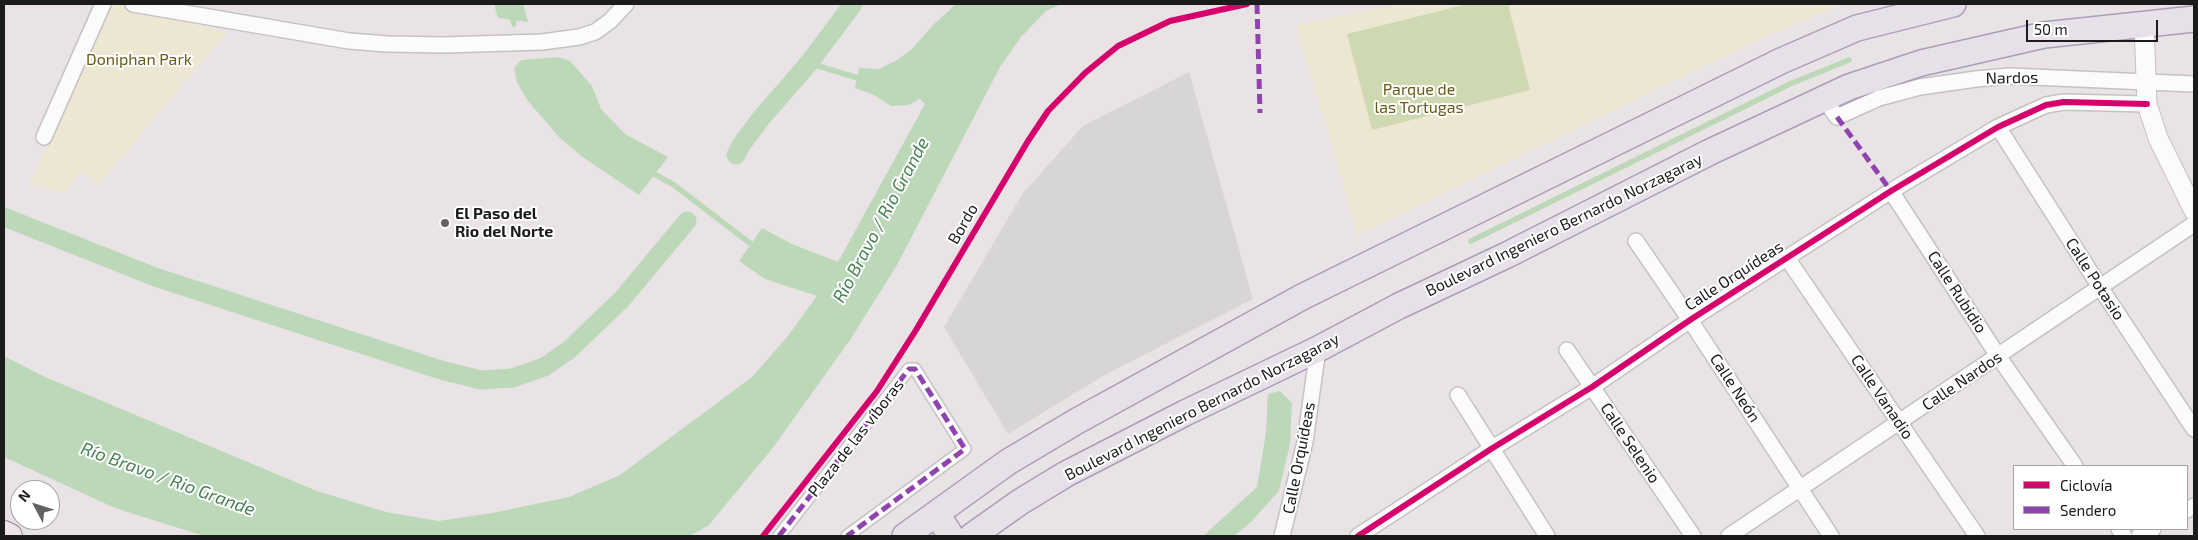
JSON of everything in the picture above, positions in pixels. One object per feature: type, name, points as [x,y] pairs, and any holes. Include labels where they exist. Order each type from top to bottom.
[{"type":"highway","points":[[906,536],[1008,462],[1076,420],[1302,297],[1781,61],[1857,28],[1953,4]]},
{"type":"highway","name":"Boulevard Ingeniero Bernardo Norzagaray","points":[[972,536],[1020,502],[1066,474],[1185,413],[1318,349],[1399,306],[1532,242],[1710,152],[1830,108],[1848,87],[1921,63],[2044,35],[2194,19]]},
{"type":"highway","points":[[937,514],[950,536]]},
{"type":"main road","points":[[4,533],[10,536]]},
{"type":"street","points":[[44,138],[103,4]]},
{"type":"street","points":[[133,4],[349,41],[445,45],[542,42],[579,37],[595,32],[610,21],[626,4]]},
{"type":"street","points":[[2144,24],[2147,104],[2158,138],[2194,211]]},
{"type":"street","name":"Nardos","points":[[1830,108],[1920,87],[2008,76],[2194,84]]},
{"type":"street","name":"Calle Orquídeas","points":[[1365,534],[1491,449],[1592,387],[1690,320],[1891,191],[1998,127],[2046,105],[2064,102],[2147,104]]},
{"type":"street","name":"Calle Potasio","points":[[1998,127],[2100,287],[2194,429]]},
{"type":"street","name":"Calle Rubidio","points":[[1891,191],[1998,356],[2074,465]]},
{"type":"street","name":"Calle Nardos","points":[[1729,536],[1900,424],[2194,224]]},
{"type":"street","name":"Calle Neón","points":[[1636,241],[1831,536]]},
{"type":"street","name":"Calle Vanadio","points":[[1787,258],[1977,536]]},
{"type":"street","name":"Calle Orquídeas","points":[[1282,536],[1306,442],[1318,349]]},
{"type":"street","name":"Calle Selenio","points":[[1567,350],[1693,536]]},
{"type":"street","name":"Plaza de las víboras","points":[[779,536],[909,369],[915,369],[965,449],[847,536]]},
{"type":"street","points":[[1458,395],[1547,536]]},
{"type":"street","points":[[2139,536],[2151,530]]},
{"type":"shaded area","points":[[1189,72],[1253,299],[1103,376],[1008,434],[944,327],[1023,193],[1083,126]]},
{"type":"green space","name":"Doniphan Park","points":[[112,4],[227,32],[97,186],[81,171],[64,193],[30,183]]},
{"type":"green space","name":"Parque de las Tortugas","points":[[1402,4],[1844,4],[1766,36],[1358,235],[1296,25]]},
{"type":"green space","points":[[1468,4],[1508,4],[1530,90],[1372,130],[1347,34]]},
{"type":"water","points":[[494,4],[523,4],[528,22],[498,18]]},
{"type":"water","name":"Río Bravo / Rio Grande","points":[[956,4],[1061,4],[1046,11],[1021,37],[1000,67],[897,265],[850,340],[772,449],[709,525],[690,536],[204,536],[115,508],[60,483],[60,480],[54,480],[4,457],[4,356],[45,377],[317,491],[386,512],[438,521],[492,513],[569,497],[620,475],[752,377],[787,337],[817,296],[765,279],[739,261],[762,228],[792,244],[838,262],[925,104],[920,99],[908,105],[891,106],[874,95],[855,88],[859,68],[879,69],[897,60],[912,49],[932,26]]},
{"type":"water","points":[[558,57],[570,61],[592,86],[601,109],[625,134],[668,157],[639,195],[581,156],[559,137],[528,101],[517,82],[514,68],[521,60]]},
{"type":"water","points":[[1280,391],[1292,403],[1290,444],[1279,491],[1250,523],[1234,536],[1203,536],[1257,487],[1266,433],[1268,394]]},
{"type":"waterway","points":[[509,4],[514,24]]},
{"type":"waterway","points":[[736,155],[741,145],[762,117],[809,63],[853,4]]},
{"type":"waterway","points":[[1471,241],[1790,84],[1849,60]]},
{"type":"waterway","points":[[809,63],[864,80]]},
{"type":"waterway","points":[[649,171],[674,185],[755,247]]},
{"type":"waterway","points":[[4,217],[155,277],[441,370],[481,380],[512,378],[544,367],[569,350],[622,299],[687,221]]},
{"type":"marked path","points":[[1257,4],[1260,113]]},
{"type":"marked path","points":[[1837,117],[1891,191]]},
{"type":"marked path","points":[[779,536],[909,369],[915,369],[965,449],[847,536]]},
{"type":"cycle path","name":"Bordo","points":[[763,536],[877,391],[1048,111],[1085,73],[1118,46],[1170,21],[1247,4]]},
{"type":"cycle path","points":[[1358,536],[1491,449],[1592,387],[1690,320],[1891,191],[1998,127],[2046,105],[2064,102],[2147,104]]},
{"type":"place","name":"El Paso del Rio del Norte","points":[[445,223]]}]
